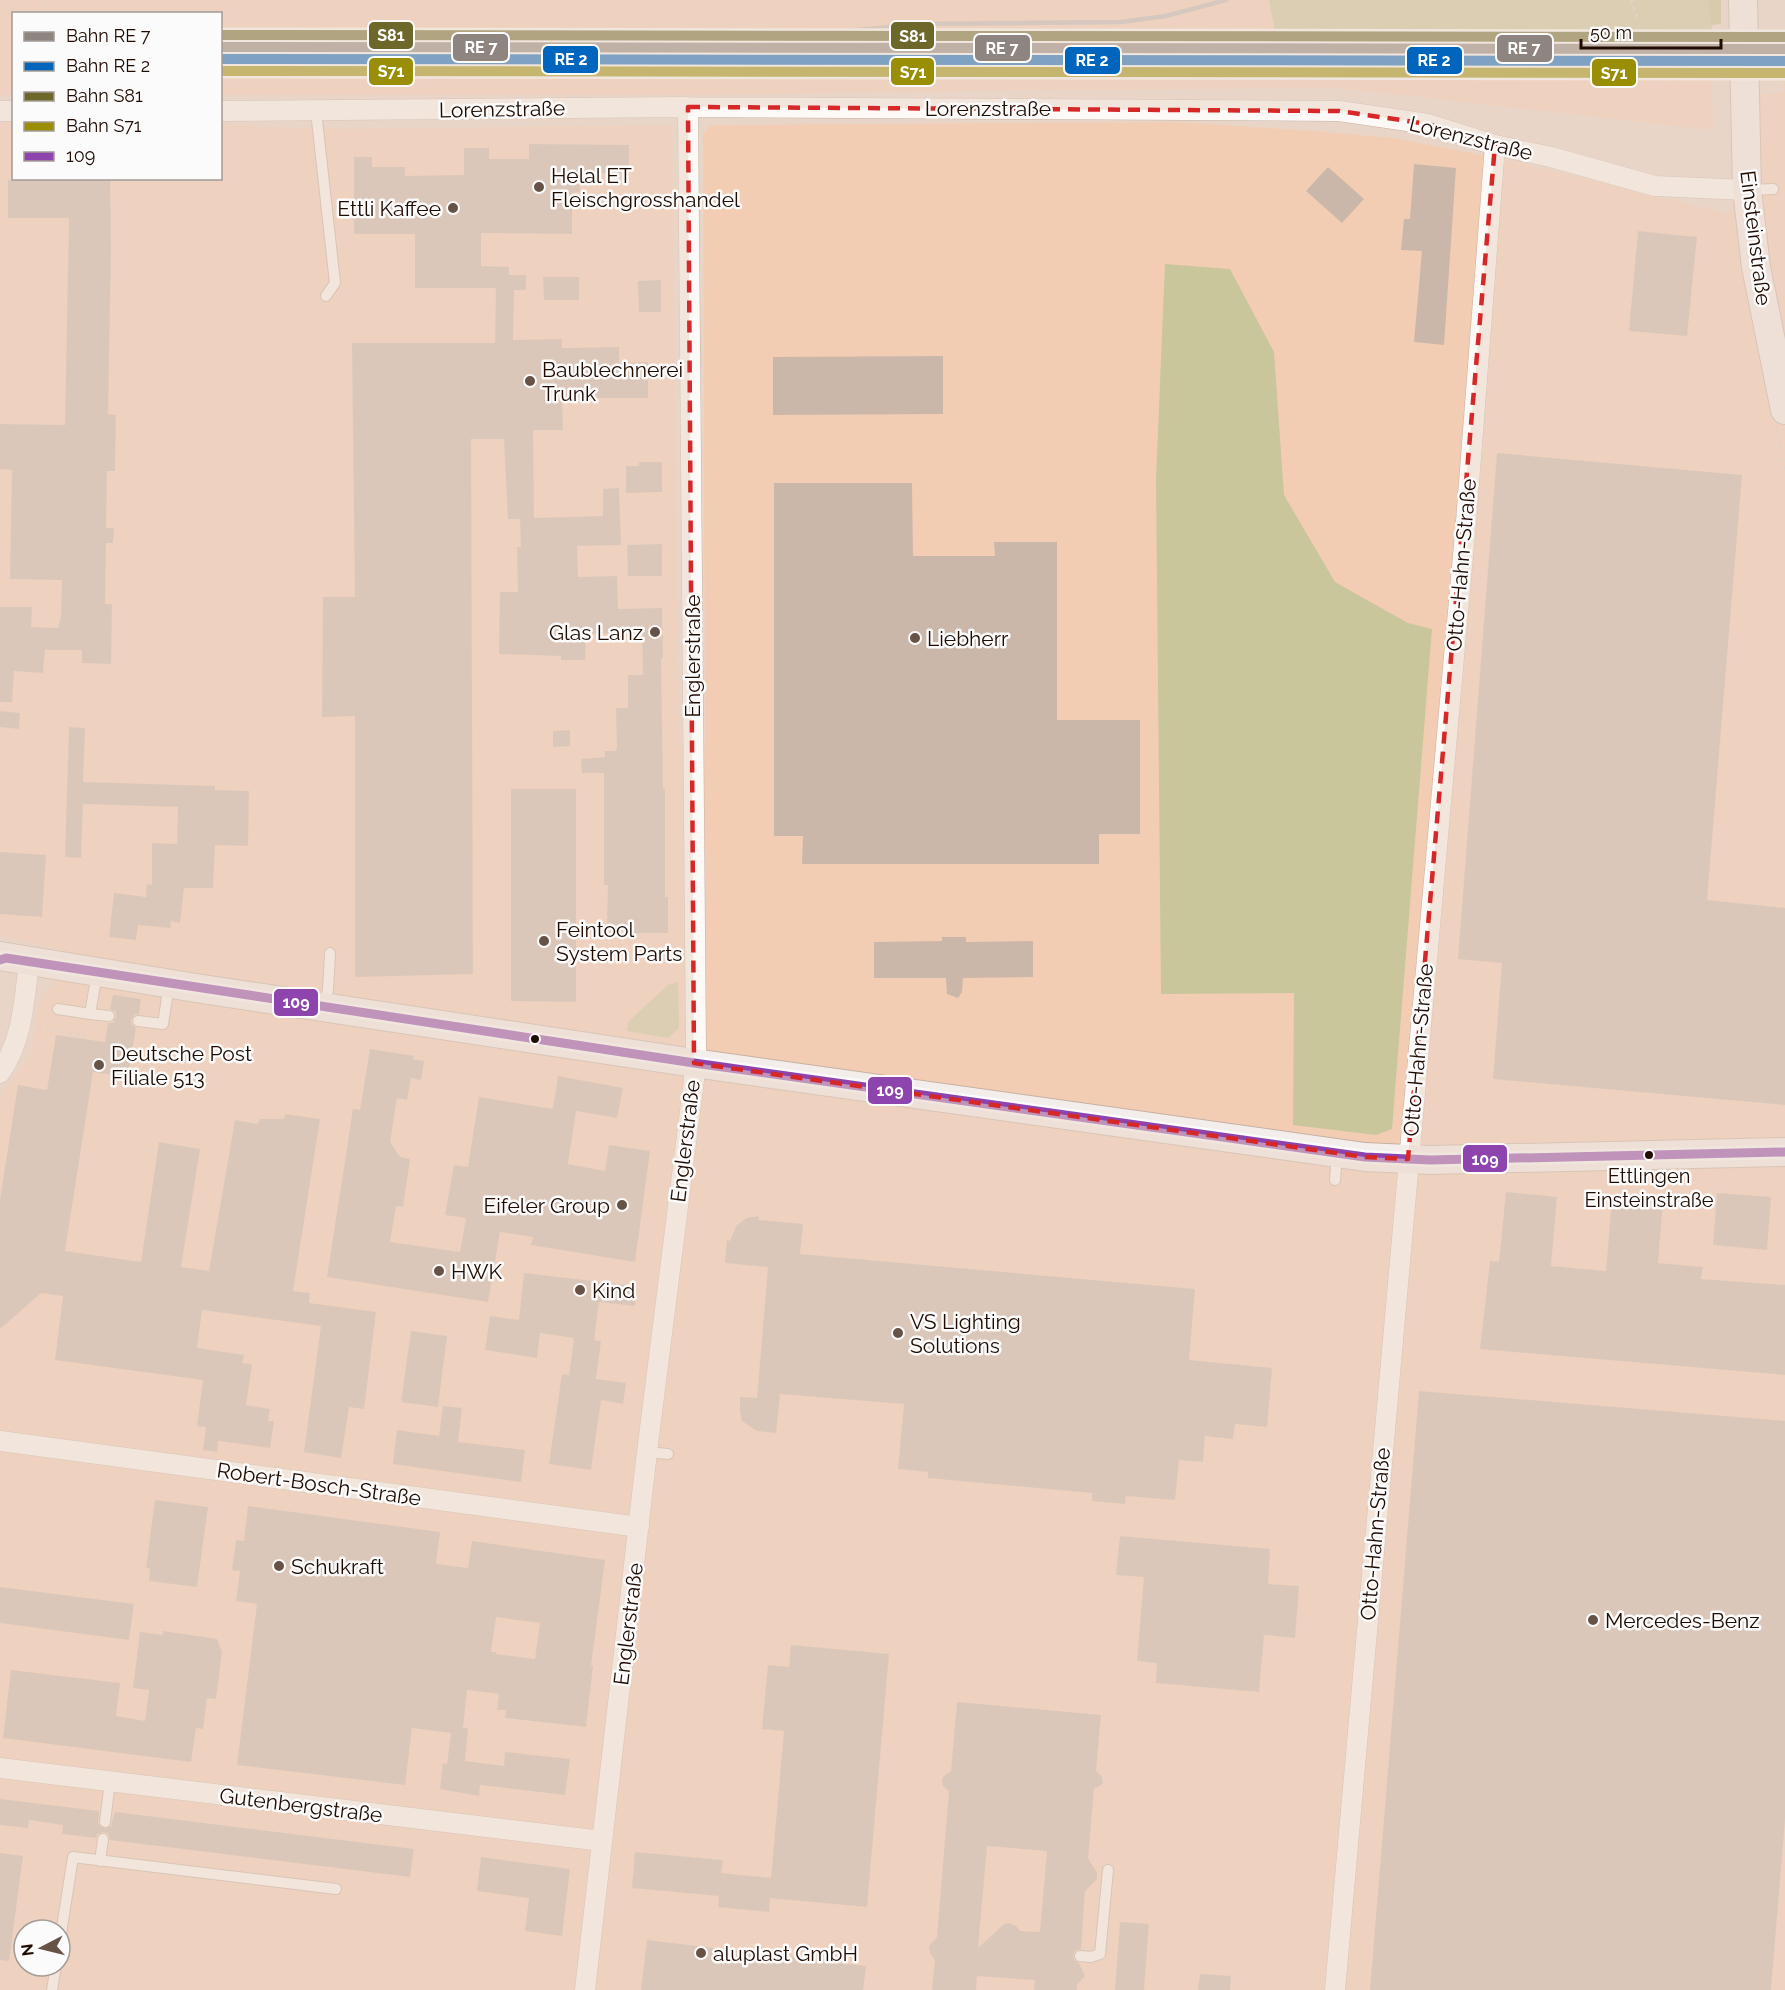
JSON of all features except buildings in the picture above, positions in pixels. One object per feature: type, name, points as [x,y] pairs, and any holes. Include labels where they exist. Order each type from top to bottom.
[{"type":"street","name":"Einsteinstraße","points":[[1743,0],[1743,65],[1760,190],[1756,267],[1785,410]]},
{"type":"street","name":"Lorenzstraße","points":[[222,111],[688,107],[1340,111],[1428,124],[1495,145],[1551,157],[1655,186],[1760,190]]},
{"type":"street","name":"Englerstraße","points":[[585,1990],[696,1050],[688,107]]},
{"type":"street","name":"Otto-Hahn-Straße","points":[[1335,1990],[1466,522],[1495,145]]},
{"type":"street","points":[[0,1073],[11,1057],[20,1025],[9,959],[694,1063],[1336,1167],[1365,1157],[1408,1159],[1785,1152]]},
{"type":"street","name":"Robert-Bosch-Straße","points":[[0,1440],[639,1527]]},
{"type":"street","name":"Gutenbergstraße","points":[[0,1768],[602,1841]]},
{"type":"lane","points":[[316,111],[335,283],[326,296]]},
{"type":"lane","points":[[324,1007],[328,990],[330,953]]},
{"type":"lane","points":[[90,1014],[97,972]]},
{"type":"lane","points":[[138,1021],[163,1024],[170,983]]},
{"type":"lane","points":[[58,1009],[109,1016]]},
{"type":"lane","points":[[647,1452],[668,1454]]},
{"type":"lane","points":[[105,1822],[110,1782]]},
{"type":"lane","points":[[100,1861],[103,1839]]},
{"type":"lane","points":[[63,1918],[73,1857],[336,1889]]},
{"type":"lane","points":[[1080,1956],[1091,1957],[1100,1954],[1108,1870]]},
{"type":"path","points":[[1631,0],[1636,17]]},
{"type":"path","points":[[20,1025],[84,1036],[84,1039]]},
{"type":"path","points":[[143,1150],[158,1152]]},
{"type":"highlighted area","points":[[688,107],[1339,111],[1428,124],[1495,145],[1408,1159],[1365,1157],[694,1063]]},
{"type":"shaded area","points":[[0,0],[1269,0],[1275,32],[1712,30],[1713,130],[1339,88],[692,95],[222,95],[222,12],[12,12],[12,95],[0,95]]},
{"type":"shaded area","points":[[1269,0],[1708,0],[1712,30],[1275,32]]},
{"type":"shaded area","points":[[1708,0],[1721,0],[1721,24],[1711,25]]},
{"type":"shaded area","points":[[1785,37],[1785,1990],[0,1990],[0,1096],[27,1060],[32,1048],[39,1004],[45,993],[54,986],[60,949],[0,936],[0,123],[12,123],[12,180],[222,180],[222,125],[327,129],[672,125],[679,745],[664,746],[705,746],[703,134],[711,125],[1173,122],[1314,131],[1393,138],[1508,160],[1730,214],[1761,94],[1783,93],[1781,38]]},
{"type":"shaded area","points":[[1165,264],[1230,269],[1274,352],[1284,495],[1335,582],[1408,623],[1432,629],[1392,1129],[1376,1135],[1293,1125],[1294,993],[1161,994],[1156,479]]},
{"type":"shaded area","points":[[678,982],[679,1028],[668,1038],[627,1031],[629,1021],[669,984]]},
{"type":"railway","points":[[626,49],[678,47],[921,24],[1121,22],[1166,16],[1226,0]]},
{"type":"railway","points":[[1761,73],[1785,75]]},
{"type":"transit line","points":[[222,47],[1785,49]]},
{"type":"transit line","points":[[222,59],[1785,61]]},
{"type":"transit line","name":"109","points":[[0,960],[6,958],[694,1063],[1365,1157],[1430,1160],[1785,1152]]},
{"type":"rail line","name":"S81","points":[[222,35],[1785,37]]},
{"type":"rail line","name":"S71","points":[[222,71],[1785,73]]},
{"type":"place","name":"Helal ET Fleischgrosshandel","points":[[539,187]]},
{"type":"place","name":"Ettli Kaffee","points":[[453,208]]},
{"type":"place","name":"Baublechnerei Trunk","points":[[530,381]]},
{"type":"place","name":"Glas Lanz","points":[[655,632]]},
{"type":"place","name":"Liebherr","points":[[915,638]]},
{"type":"place","name":"Feintool System Parts","points":[[544,941]]},
{"type":"place","name":"Deutsche Post Filiale 513","points":[[99,1065]]},
{"type":"place","name":"Ettlingen Einsteinstraße","points":[[1649,1155]]},
{"type":"place","name":"Eifeler Group","points":[[622,1205]]},
{"type":"place","name":"HWK","points":[[439,1271]]},
{"type":"place","name":"Kind","points":[[580,1290]]},
{"type":"place","name":"VS Lighting Solutions","points":[[898,1333]]},
{"type":"place","name":"Schukraft","points":[[279,1566]]},
{"type":"place","name":"Mercedes-Benz","points":[[1593,1620]]},
{"type":"place","name":"aluplast GmbH","points":[[701,1953]]}]
